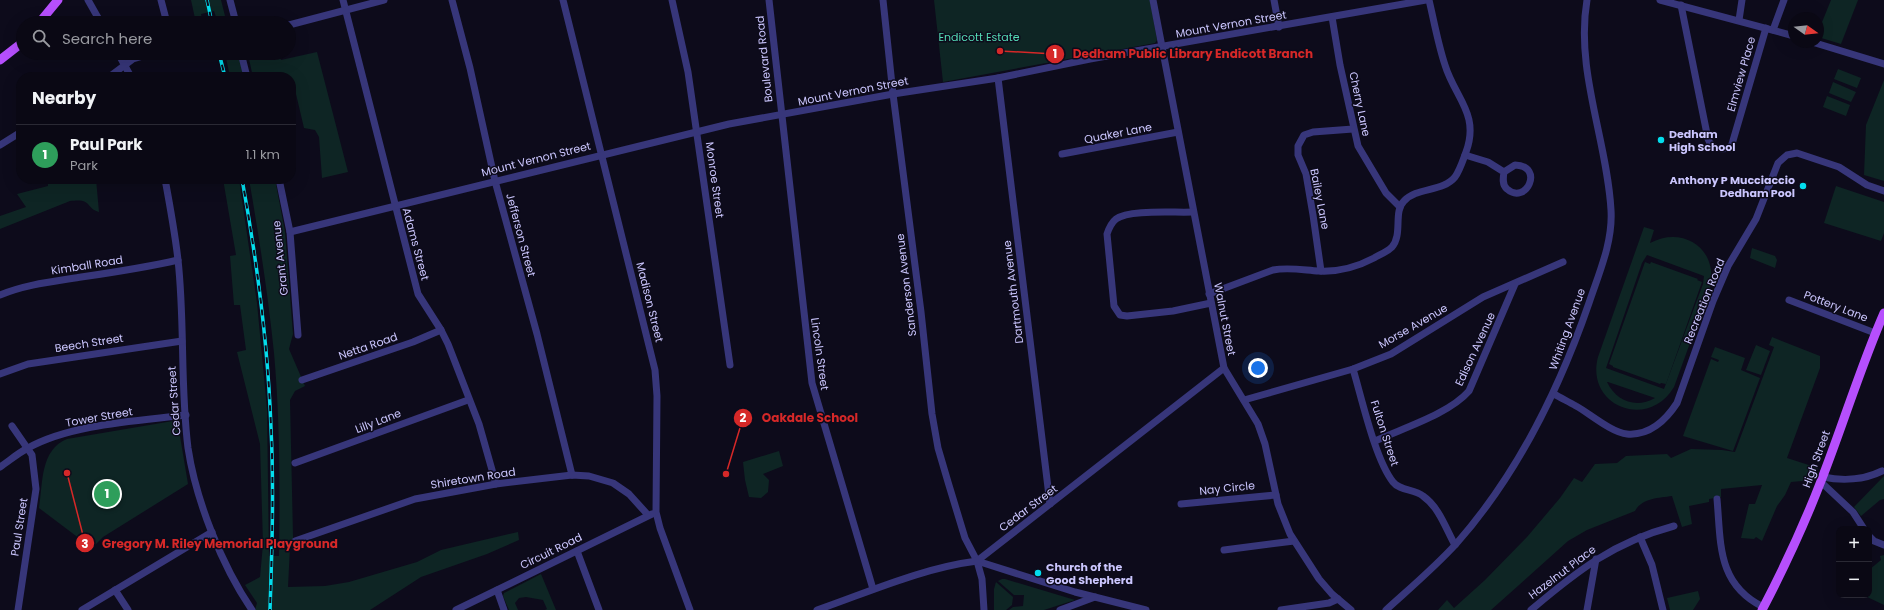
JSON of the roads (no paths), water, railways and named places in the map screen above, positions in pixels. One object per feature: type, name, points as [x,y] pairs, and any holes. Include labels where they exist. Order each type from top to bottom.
[{"type":"main road","points":[[45,16],[58,0]]},
{"type":"main road","points":[[0,60],[16,47]]},
{"type":"main road","name":"High Street","points":[[1763,608],[1796,540],[1822,479],[1875,333],[1884,313]]},
{"type":"street","points":[[88,0],[97,16]]},
{"type":"street","points":[[161,0],[165,16]]},
{"type":"street","points":[[230,0],[234,16]]},
{"type":"street","name":"Adams Street","points":[[343,0],[418,294],[441,330],[468,400],[479,424],[496,484]]},
{"type":"street","points":[[296,23],[384,0]]},
{"type":"street","name":"Jefferson Street","points":[[452,0],[470,68],[495,181],[537,334],[572,475]]},
{"type":"street","name":"Madison Street","points":[[563,0],[655,370],[657,396],[656,512],[660,528],[690,610]]},
{"type":"street","name":"Monroe Street","points":[[672,0],[688,72],[730,365]]},
{"type":"street","name":"Boulevard Road","points":[[769,0],[781,116]]},
{"type":"street","name":"Sanderson Avenue","points":[[883,0],[932,414],[938,448],[965,538],[977,561],[982,579],[984,610]]},
{"type":"street","name":"Walnut Street","points":[[1153,0],[1210,303],[1224,368],[1258,424],[1265,444],[1280,513],[1294,540],[1319,579],[1351,610]]},
{"type":"street","points":[[1274,0],[1279,27]]},
{"type":"street","name":"Mount Vernon Street","points":[[290,232],[697,131],[893,94],[998,78],[1090,59],[1426,0]]},
{"type":"street","points":[[1209,294],[1282,268],[1320,271],[1343,270],[1366,262],[1392,247],[1399,228],[1400,207],[1404,200],[1422,191],[1446,184],[1455,177],[1471,140],[1470,120],[1467,107],[1445,66],[1429,0]]},
{"type":"street","name":"Whiting Avenue","points":[[1386,610],[1455,545],[1478,518],[1502,483],[1536,428],[1554,394],[1577,336],[1604,259],[1611,227],[1608,183],[1585,53],[1583,28],[1587,0]]},
{"type":"street","points":[[1660,0],[1788,34]]},
{"type":"street","points":[[1739,20],[1742,0]]},
{"type":"street","name":"Elmview Place","points":[[1681,5],[1708,139],[1714,147],[1728,148],[1732,144],[1769,29],[1784,0]]},
{"type":"street","name":"Cherry Lane","points":[[1332,17],[1353,129],[1358,146],[1386,193],[1400,207]]},
{"type":"street","points":[[1824,45],[1884,64]]},
{"type":"street","points":[[122,60],[128,72]]},
{"type":"street","points":[[114,72],[131,60]]},
{"type":"street","points":[[243,60],[246,72]]},
{"type":"street","name":"Dartmouth Avenue","points":[[998,78],[1050,504]]},
{"type":"street","name":"Lincoln Street","points":[[781,116],[812,383],[873,589]]},
{"type":"street","name":"Bailey Lane","points":[[1320,271],[1313,214],[1306,174],[1298,155],[1298,146],[1304,135],[1313,132],[1353,129]]},
{"type":"street","name":"Quaker Lane","points":[[1062,154],[1178,132]]},
{"type":"street","points":[[0,145],[16,135]]},
{"type":"street","name":"Recreation Road","points":[[1554,394],[1616,431],[1627,434],[1641,433],[1656,426],[1668,416],[1677,403],[1713,301],[1728,266],[1756,219],[1778,162],[1787,155],[1797,153],[1839,167],[1867,185],[1884,191]]},
{"type":"street","points":[[1465,155],[1488,162],[1504,172]]},
{"type":"street","points":[[1515,165],[1524,167],[1530,174],[1531,178],[1529,187],[1526,190],[1517,193],[1508,190],[1503,182],[1504,172],[1515,165]]},
{"type":"street","name":"Cedar Street","points":[[166,184],[178,260],[188,449],[199,492],[212,532],[233,579],[252,610]]},
{"type":"street","name":"Grant Avenue","points":[[280,184],[290,232],[298,335]]},
{"type":"street","points":[[1193,212],[1140,213],[1122,215],[1111,224],[1107,234],[1114,306],[1120,315],[1127,316],[1172,311],[1210,303]]},
{"type":"street","name":"Kimball Road","points":[[0,295],[19,287],[154,266],[178,260]]},
{"type":"street","name":"Morse Avenue","points":[[1244,400],[1353,369],[1391,354],[1483,297],[1564,262]]},
{"type":"street","name":"Edison Avenue","points":[[1375,441],[1451,407],[1469,391],[1515,284]]},
{"type":"street","name":"Pottery Lane","points":[[1789,300],[1875,333]]},
{"type":"street","name":"Netta Road","points":[[302,380],[412,342],[441,330]]},
{"type":"street","name":"Beech Street","points":[[0,374],[10,369],[28,364],[182,340]]},
{"type":"street","name":"Cedar Street","points":[[817,610],[873,589],[948,567],[977,561],[1224,368]]},
{"type":"street","name":"Fulton Street","points":[[1353,369],[1375,441],[1387,474],[1399,487],[1423,495],[1429,501],[1436,510],[1455,545]]},
{"type":"street","name":"Lilly Lane","points":[[295,463],[468,400]]},
{"type":"street","name":"Tower Street","points":[[0,467],[28,448],[54,437],[92,427],[186,415]]},
{"type":"street","name":"Paul Street","points":[[12,426],[28,448],[35,470],[36,489],[18,610]]},
{"type":"street","points":[[1822,479],[1863,478],[1882,471]]},
{"type":"street","name":"Shiretown Road","points":[[294,541],[415,499],[496,484],[572,475],[589,476],[613,483],[628,494],[648,515]]},
{"type":"street","points":[[1822,479],[1853,512],[1862,526]]},
{"type":"street","name":"Nay Circle","points":[[1181,504],[1276,494]]},
{"type":"street","points":[[1718,499],[1722,553],[1728,574],[1740,590],[1763,608]]},
{"type":"street","name":"Circuit Road","points":[[456,610],[656,512]]},
{"type":"street","name":"Hazelnut Place","points":[[1531,610],[1565,581],[1596,559],[1640,537],[1674,526]]},
{"type":"street","points":[[82,610],[212,532]]},
{"type":"street","points":[[1640,537],[1652,564],[1664,610]]},
{"type":"street","points":[[1872,539],[1884,545]]},
{"type":"street","points":[[1224,550],[1294,540]]},
{"type":"street","points":[[577,551],[599,610]]},
{"type":"street","points":[[1587,610],[1596,559]]},
{"type":"street","points":[[977,561],[1126,608],[1146,610]]},
{"type":"street","points":[[115,590],[128,610]]},
{"type":"street","points":[[497,590],[504,610]]},
{"type":"street","points":[[1060,610],[1095,597]]},
{"type":"street","points":[[1281,610],[1329,603],[1338,599]]},
{"type":"railway","points":[[207,0],[210,16]]},
{"type":"railway","points":[[221,60],[224,72]]},
{"type":"railway","points":[[243,184],[261,303],[270,397],[273,496],[270,610]]},
{"type":"place","name":"Dedham Public Library Endicott Branch","points":[[1000,51]]},
{"type":"place","name":"Dedham High School","points":[[1661,140]]},
{"type":"place","name":"Anthony P Mucciaccio Dedham Pool","points":[[1803,186]]},
{"type":"place","name":"Gregory M. Riley Memorial Playground","points":[[67,473]]},
{"type":"place","name":"Oakdale School","points":[[726,474]]},
{"type":"place","name":"Paul Park","points":[[107,494]]},
{"type":"place","name":"Church of the Good Shepherd","points":[[1038,573]]},
{"type":"park label","name":"Endicott Estate","points":[[979,37]]}]
